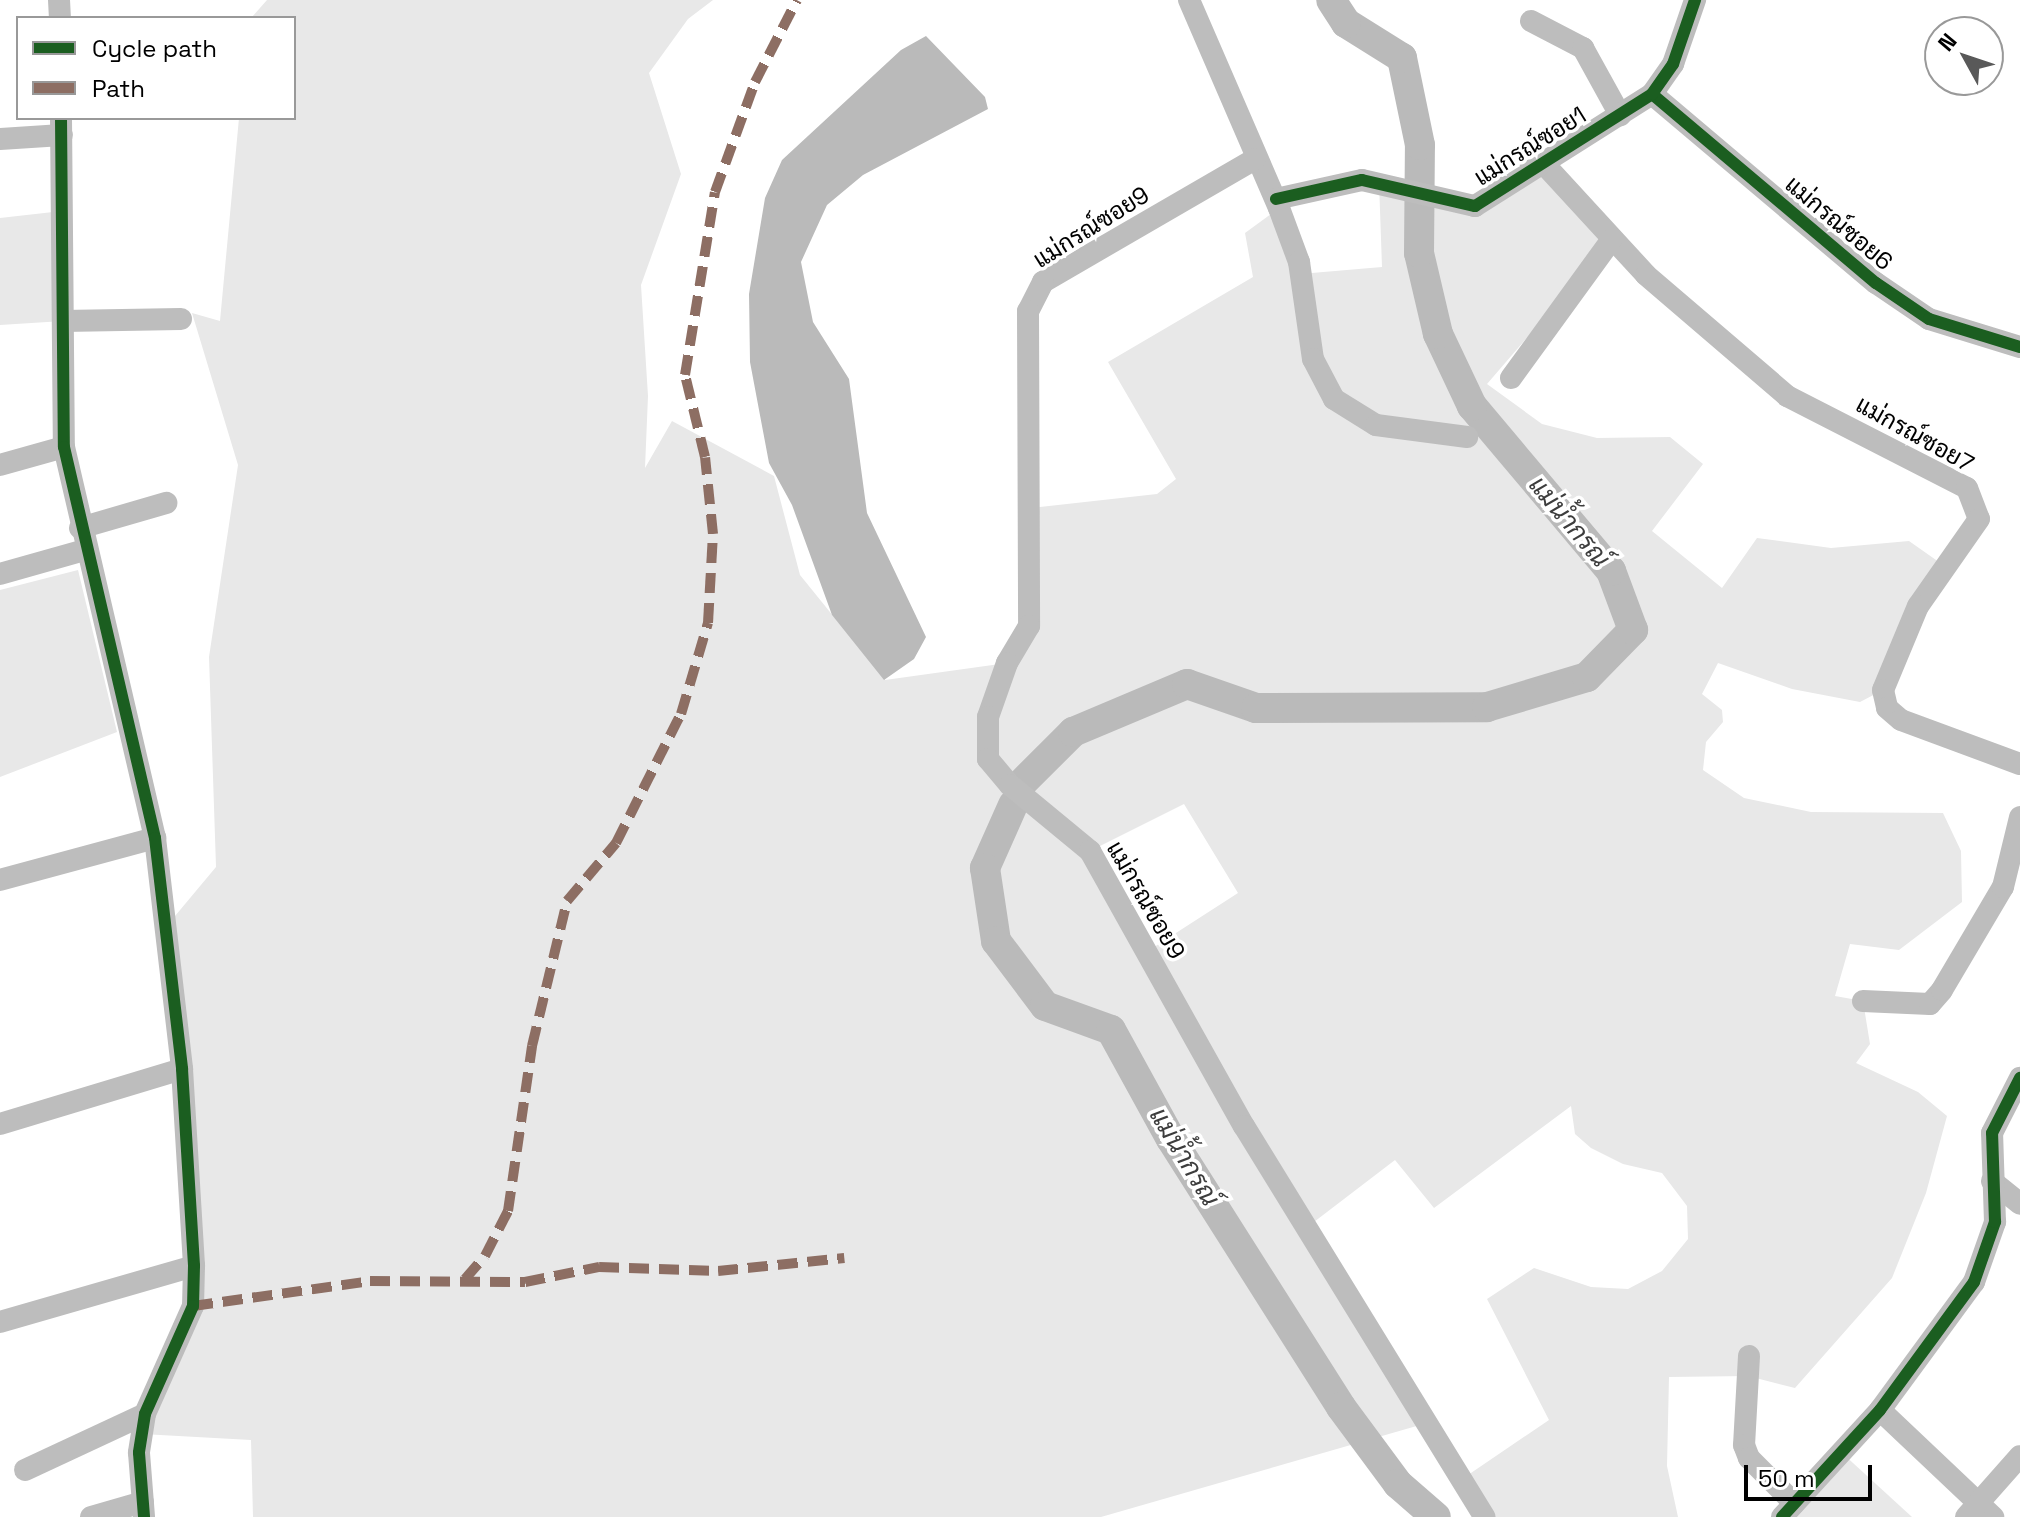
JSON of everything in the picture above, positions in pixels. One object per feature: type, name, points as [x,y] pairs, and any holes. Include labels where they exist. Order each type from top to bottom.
[{"type":"street","points":[[1189,0],[1255,159],[1276,199],[1299,262],[1313,359],[1334,399],[1376,425],[1467,437]]},
{"type":"street","name":"แม่กรณ์ซอย1","points":[[1276,199],[1362,180],[1475,206],[1545,165],[1652,94],[1673,64],[1695,0]]},
{"type":"street","points":[[1531,21],[1583,48],[1620,115]]},
{"type":"street","name":"แม่กรณ์ซอย6","points":[[1652,94],[1876,283],[1929,319],[2020,347]]},
{"type":"street","points":[[0,139],[62,126],[64,447],[82,539],[155,838],[182,1069],[194,1266],[193,1306],[145,1414],[139,1453],[144,1509],[91,1517]]},
{"type":"street","name":"แม่กรณ์ซอย9","points":[[1255,159],[1043,282],[1028,311],[1029,626],[1007,663],[988,717],[988,759],[1010,785],[1090,851],[1244,1126],[1485,1517]]},
{"type":"street","name":"แม่กรณ์ซอย7","points":[[1545,165],[1646,275],[1787,396],[1967,488],[1979,519],[1918,606],[1883,690],[1887,708],[1901,720],[2020,764]]},
{"type":"street","points":[[1511,378],[1612,239]]},
{"type":"street","points":[[63,321],[181,319]]},
{"type":"street","points":[[0,465],[64,447]]},
{"type":"street","points":[[0,574],[166,503]]},
{"type":"street","points":[[1863,1001],[1930,1004],[1942,990],[2003,887],[2020,817]]},
{"type":"street","points":[[0,880],[155,838]]},
{"type":"street","points":[[0,1124],[182,1069]]},
{"type":"street","points":[[1749,1356],[1744,1445],[1749,1458],[1788,1510],[1880,1410],[1974,1282],[1995,1222],[1992,1133],[2020,1078]]},
{"type":"street","points":[[1992,1181],[2020,1204]]},
{"type":"street","points":[[0,1322],[194,1266]]},
{"type":"street","points":[[1880,1410],[1979,1513],[2020,1456]]},
{"type":"street","points":[[25,1470],[145,1414]]},
{"type":"shaded area","points":[[267,0],[713,0],[688,19],[649,73],[681,174],[641,285],[648,396],[645,468],[672,421],[774,476],[800,575],[885,680],[1007,663],[1029,626],[1031,508],[1157,494],[1176,479],[1108,362],[1253,277],[1245,233],[1279,208],[1300,274],[1382,267],[1379,182],[1451,206],[1545,165],[1612,239],[1487,384],[1542,424],[1597,438],[1670,437],[1703,464],[1652,531],[1722,588],[1757,538],[1831,548],[1909,541],[1946,567],[1883,690],[1860,702],[1792,689],[1718,663],[1702,694],[1722,710],[1723,722],[1706,742],[1703,770],[1744,798],[1811,812],[1943,813],[1961,851],[1962,902],[1899,950],[1850,944],[1835,996],[1863,1001],[1870,1044],[1856,1063],[1918,1092],[1947,1116],[1926,1193],[1892,1278],[1795,1388],[1748,1376],[1669,1377],[1667,1466],[1678,1517],[1487,1517],[1468,1475],[1549,1420],[1487,1299],[1534,1268],[1591,1287],[1628,1289],[1662,1271],[1688,1239],[1687,1206],[1662,1173],[1623,1164],[1591,1148],[1575,1134],[1571,1106],[1434,1208],[1395,1160],[1310,1225],[1427,1423],[1101,1517],[253,1517],[251,1440],[142,1434],[193,1306],[165,928],[216,867],[209,657],[238,465],[192,313],[220,321],[239,120],[296,120],[296,16],[253,16]],"holes":[[[1184,804],[1238,893],[1148,951],[1090,851]]]},
{"type":"shaded area","points":[[926,36],[985,97],[988,109],[863,175],[827,205],[801,262],[813,322],[849,379],[867,513],[926,637],[914,659],[884,680],[832,615],[792,505],[769,463],[750,362],[749,294],[765,198],[782,160],[901,50]]},
{"type":"shaded area","points":[[62,211],[63,321],[0,325],[0,218]]},
{"type":"shaded area","points":[[78,570],[117,732],[0,777],[0,590]]},
{"type":"shaded area","points":[[1841,1452],[1912,1517],[1784,1517]]},
{"type":"waterway","name":"แม่น้ำกรณ์","points":[[1023,782],[1073,732],[1187,684],[1256,708],[1487,707],[1587,677],[1633,630],[1611,571],[1472,406],[1438,334],[1419,253],[1420,145],[1402,58],[1346,23],[1331,0]]},
{"type":"waterway","name":"แม่น้ำกรณ์","points":[[1013,805],[985,868],[996,941],[1045,1006],[1111,1030],[1171,1139],[1341,1407],[1398,1484],[1436,1517]]},
{"type":"marked path","points":[[465,1279],[485,1256],[508,1211],[532,1046],[567,901],[616,843],[681,714],[708,623],[713,534],[705,457],[685,375],[715,192],[755,82],[797,0]]},
{"type":"marked path","points":[[193,1306],[370,1281],[525,1282],[599,1267],[718,1271],[844,1258]]},
{"type":"cycle path","points":[[1276,199],[1362,180],[1475,206],[1652,94],[1673,64],[1695,0]]},
{"type":"cycle path","points":[[1652,94],[1876,283],[1929,319],[2020,347]]},
{"type":"cycle path","points":[[61,120],[64,447],[155,838],[182,1069],[194,1266],[193,1306],[145,1414],[139,1453],[144,1517]]},
{"type":"cycle path","points":[[1782,1517],[1880,1410],[1974,1282],[1995,1222],[1992,1133],[2020,1078]]}]
